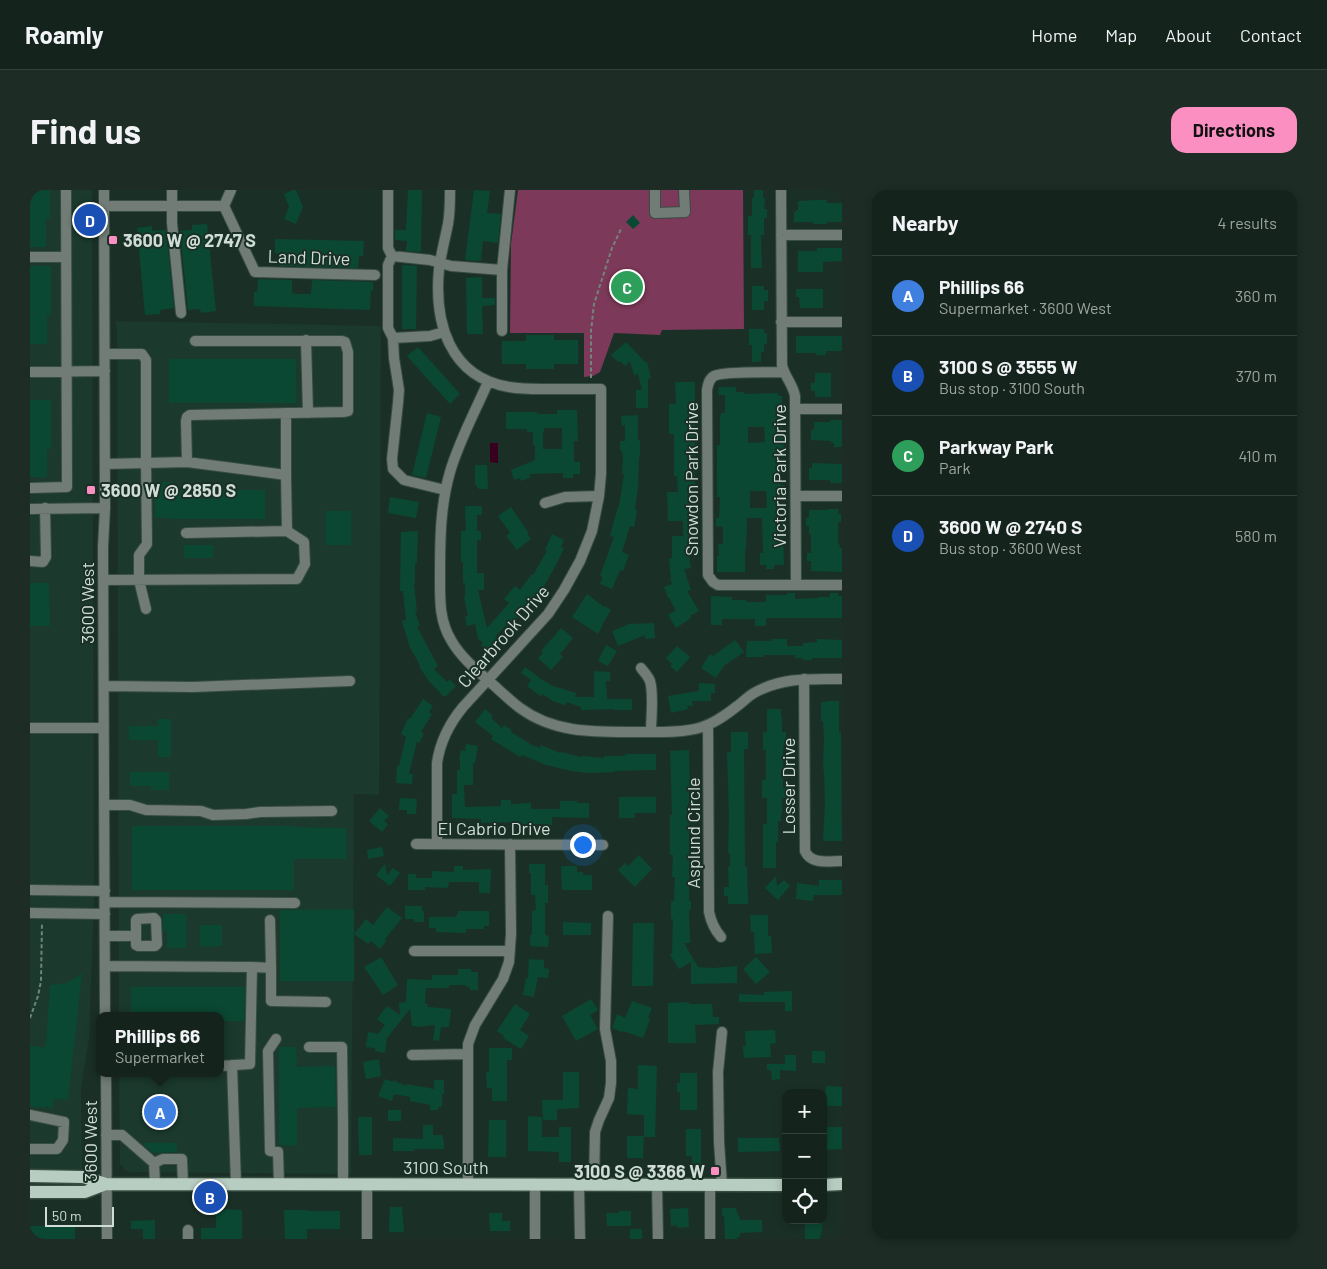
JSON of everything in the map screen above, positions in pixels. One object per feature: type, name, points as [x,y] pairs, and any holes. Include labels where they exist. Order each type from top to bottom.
[{"type":"main road","name":"3100 South","points":[[30,1176],[83,1176],[106,1184],[782,1184]]},
{"type":"main road","name":"3100 South","points":[[30,1192],[85,1192],[106,1184]]},
{"type":"main road","points":[[827,1184],[842,1184]]},
{"type":"street","points":[[30,488],[67,487],[66,190]]},
{"type":"street","name":"3600 West","points":[[104,190],[105,1012]]},
{"type":"street","points":[[172,190],[180,313]]},
{"type":"street","points":[[104,206],[224,206],[231,190]]},
{"type":"street","points":[[388,190],[388,248],[392,256]]},
{"type":"street","points":[[450,190],[450,214],[440,263],[439,312],[444,332],[459,359],[472,372],[488,382],[454,459],[445,490],[440,523],[440,598],[442,616],[450,639],[466,660],[522,709],[540,720],[552,725],[595,732],[689,730],[708,725],[736,708],[753,694],[767,687],[785,681],[842,679]]},
{"type":"street","points":[[502,331],[502,270],[510,190]]},
{"type":"street","points":[[655,190],[655,213],[684,212],[684,190]]},
{"type":"street","name":"Victoria Park Drive","points":[[781,190],[782,365],[783,372],[794,390],[795,409],[796,585]]},
{"type":"street","name":"Land Drive","points":[[224,206],[255,272],[375,275]]},
{"type":"street","points":[[781,235],[842,235]]},
{"type":"street","points":[[392,256],[430,260],[451,266],[502,270]]},
{"type":"street","points":[[392,256],[388,265],[388,328],[393,338],[398,390],[392,459],[393,469],[404,480],[445,490]]},
{"type":"street","points":[[30,257],[66,257]]},
{"type":"street","points":[[781,322],[842,322]]},
{"type":"street","points":[[393,338],[430,336],[444,332]]},
{"type":"street","points":[[306,340],[308,413]]},
{"type":"street","points":[[186,462],[186,421],[190,415],[348,412],[348,352],[345,342],[306,340],[195,341]]},
{"type":"street","points":[[104,354],[142,354],[146,360],[147,544],[139,554],[139,580],[146,609]]},
{"type":"street","points":[[30,372],[105,372]]},
{"type":"street","name":"Snowdon Park Drive","points":[[783,372],[718,374],[711,379],[707,386],[708,575],[713,582],[722,585],[796,585]]},
{"type":"street","name":"Clearbrook Drive","points":[[437,844],[436,773],[440,748],[445,734],[463,707],[548,614],[573,577],[594,523],[600,496],[601,389],[521,389],[488,382]]},
{"type":"street","points":[[795,409],[842,409]]},
{"type":"street","points":[[286,414],[287,531]]},
{"type":"street","points":[[105,464],[186,462],[286,475]]},
{"type":"street","points":[[545,503],[565,497],[600,496]]},
{"type":"street","points":[[796,496],[842,496]]},
{"type":"street","points":[[30,562],[43,562],[46,558],[46,508]]},
{"type":"street","points":[[30,509],[105,508]]},
{"type":"street","points":[[103,580],[297,578],[305,564],[304,542],[287,531],[186,533]]},
{"type":"street","points":[[796,585],[842,585]]},
{"type":"street","points":[[641,668],[650,681],[652,690],[651,732]]},
{"type":"street","name":"Losser Drive","points":[[804,679],[805,851],[808,857],[814,861],[842,861]]},
{"type":"street","points":[[104,686],[193,687],[350,681]]},
{"type":"street","name":"Asplund Circle","points":[[708,725],[709,912],[716,932],[721,937]]},
{"type":"street","points":[[30,728],[104,728]]},
{"type":"street","points":[[104,806],[130,806],[146,810],[201,811],[213,815],[332,811]]},
{"type":"street","name":"El Cabrio Drive","points":[[416,844],[603,844]]},
{"type":"street","points":[[468,1185],[468,1044],[474,1025],[504,979],[509,962],[510,844]]},
{"type":"street","points":[[30,890],[105,891]]},
{"type":"street","points":[[105,902],[295,903]]},
{"type":"street","points":[[30,913],[105,914]]},
{"type":"street","points":[[594,1185],[595,1132],[610,1091],[611,1061],[605,1030],[608,916]]},
{"type":"street","points":[[270,920],[271,1001],[326,1002]]},
{"type":"street","points":[[105,936],[136,936]]},
{"type":"street","points":[[414,950],[510,950]]},
{"type":"street","points":[[105,966],[271,968]]},
{"type":"street","points":[[224,1066],[250,1064],[252,967]]},
{"type":"street","points":[[710,1239],[720,1142],[718,1072],[722,1032]]},
{"type":"street","points":[[276,1039],[268,1051],[270,1152],[278,1152],[279,1184]]},
{"type":"street","points":[[309,1047],[342,1047],[343,1184]]},
{"type":"street","points":[[412,1055],[467,1054]]},
{"type":"street","points":[[232,1065],[236,1184]]},
{"type":"street","name":"3600 West","points":[[106,1077],[107,1239]]},
{"type":"street","points":[[30,1115],[64,1122],[63,1140],[57,1149],[30,1149]]},
{"type":"street","points":[[106,1135],[122,1135],[154,1163],[155,1184]]},
{"type":"street","points":[[154,1163],[163,1159],[182,1159],[183,1184]]},
{"type":"street","points":[[367,1185],[367,1239]]},
{"type":"street","points":[[535,1185],[535,1239]]},
{"type":"street","points":[[579,1185],[580,1239]]},
{"type":"street","points":[[657,1185],[658,1239]]},
{"type":"path","points":[[591,378],[590,331],[594,304],[612,248],[622,227]]},
{"type":"path","points":[[30,1018],[41,981],[42,929]]},
{"type":"shaded area","points":[[30,190],[92,190],[94,901],[89,1039],[81,1087],[82,1169],[30,1170]]},
{"type":"shaded area","points":[[518,190],[743,190],[744,329],[662,330],[660,335],[614,333],[600,372],[593,376],[584,377],[584,333],[510,333],[511,244]]},
{"type":"shaded area","points":[[115,321],[381,326],[379,795],[354,794],[351,1174],[131,1172],[125,1170],[120,1164],[119,1077],[224,1077],[224,1012],[119,1012],[117,329]]},
{"type":"shaded area","points":[[490,443],[498,443],[498,463],[490,462]]},
{"type":"building","points":[[30,190],[50,190],[50,218],[46,218],[46,247],[30,247]]},
{"type":"building","points":[[296,190],[303,207],[296,224],[284,219],[289,207],[284,194]]},
{"type":"building","points":[[408,190],[422,190],[421,252],[406,251],[407,241],[395,240],[395,230],[406,230]]},
{"type":"building","points":[[474,190],[490,191],[487,213],[501,214],[498,243],[483,241],[481,261],[465,260]]},
{"type":"building","points":[[754,190],[763,190],[763,198],[765,198],[764,209],[767,209],[767,218],[764,218],[764,235],[761,235],[762,268],[751,268],[751,235],[748,235],[748,216],[752,216]]},
{"type":"building","points":[[827,200],[827,203],[842,203],[842,222],[813,224],[813,222],[794,222],[794,212],[798,210],[798,201]]},
{"type":"building","points":[[633,215],[640,223],[633,229],[626,222]]},
{"type":"building","points":[[207,224],[216,311],[201,313],[200,309],[188,310],[180,231],[192,230],[192,225]]},
{"type":"building","points":[[152,226],[152,231],[166,230],[174,308],[160,310],[160,314],[145,315],[137,228]]},
{"type":"building","points":[[275,239],[364,241],[363,256],[359,256],[358,268],[280,266],[280,254],[275,253]]},
{"type":"building","points":[[817,248],[842,248],[842,261],[823,262],[823,272],[798,272],[798,251],[817,251]]},
{"type":"building","points":[[402,265],[417,266],[416,329],[402,329]]},
{"type":"building","points":[[30,266],[51,266],[51,315],[47,315],[47,344],[30,344]]},
{"type":"building","points":[[482,277],[482,298],[495,298],[495,305],[482,306],[483,334],[467,334],[466,278]]},
{"type":"building","points":[[258,279],[292,280],[292,293],[296,294],[311,294],[312,280],[373,282],[370,310],[254,306],[254,292],[257,292]]},
{"type":"building","points":[[752,286],[764,286],[764,290],[768,290],[768,301],[764,301],[764,310],[752,310]]},
{"type":"building","points":[[796,289],[823,289],[823,308],[800,308],[799,297],[796,297]]},
{"type":"building","points":[[749,329],[764,329],[764,333],[767,333],[767,344],[764,344],[764,352],[761,352],[761,362],[752,362],[752,345],[749,345]]},
{"type":"building","points":[[526,335],[554,335],[554,340],[578,340],[578,364],[554,364],[554,369],[526,369],[526,364],[502,364],[502,341],[526,341]]},
{"type":"building","points":[[796,336],[842,336],[842,351],[826,351],[826,355],[796,353]]},
{"type":"building","points":[[626,342],[647,362],[651,378],[648,379],[648,408],[636,408],[636,390],[642,390],[638,374],[634,375],[630,361],[625,366],[611,355]]},
{"type":"building","points":[[418,347],[460,394],[450,404],[407,356]]},
{"type":"building","points":[[169,359],[296,359],[296,403],[169,403]]},
{"type":"building","points":[[815,373],[831,373],[831,397],[815,397],[815,391],[811,391],[811,383],[815,383]]},
{"type":"building","points":[[675,382],[695,382],[694,523],[691,523],[692,547],[688,547],[691,568],[684,569],[691,590],[687,591],[699,611],[676,628],[668,615],[676,610],[668,598],[664,587],[672,584],[669,559],[672,558],[672,536],[683,536],[683,521],[668,521],[667,492],[678,492],[677,476],[674,476],[674,434],[669,434],[669,404],[676,404]]},
{"type":"building","points":[[719,387],[736,387],[736,392],[744,392],[744,394],[778,393],[778,396],[782,396],[784,449],[780,449],[780,485],[784,485],[783,493],[779,493],[779,526],[783,526],[784,565],[774,565],[774,569],[766,569],[766,565],[760,565],[760,553],[763,553],[762,518],[747,518],[745,572],[717,572],[718,544],[723,544],[723,527],[716,526],[716,518],[719,518],[720,497],[717,497],[717,445],[720,445],[721,413],[725,413],[725,395],[718,395]],"holes":[[[748,427],[764,427],[765,442],[748,443]],[[750,491],[766,491],[767,508],[750,508]]]},
{"type":"building","points":[[30,400],[51,400],[51,449],[47,449],[47,477],[30,477]]},
{"type":"building","points":[[557,410],[577,410],[578,441],[574,441],[574,462],[580,462],[580,474],[573,474],[573,478],[563,478],[563,473],[529,474],[531,477],[521,481],[520,478],[514,480],[511,470],[535,460],[535,445],[533,445],[533,432],[527,432],[527,429],[506,429],[506,412],[557,414]],"holes":[[[544,428],[562,428],[562,449],[543,449]]]},
{"type":"building","points":[[427,413],[441,417],[426,478],[412,475]]},
{"type":"building","points":[[638,415],[640,457],[635,509],[637,510],[634,527],[630,526],[622,552],[629,555],[623,571],[620,570],[612,589],[600,584],[603,577],[600,576],[614,537],[610,536],[619,506],[624,474],[622,474],[623,458],[622,451],[620,451],[620,441],[625,441],[625,425],[622,426],[621,416]]},
{"type":"building","points":[[830,420],[842,420],[842,447],[834,447],[834,443],[831,443],[831,441],[811,440],[811,429],[814,430],[814,422],[830,422]]},
{"type":"building","points":[[812,463],[842,464],[842,483],[830,483],[830,480],[809,480],[809,468],[812,468]]},
{"type":"building","points":[[475,465],[487,465],[488,489],[479,489],[475,484]]},
{"type":"building","points":[[155,482],[172,482],[172,490],[265,490],[265,519],[155,518]]},
{"type":"building","points":[[390,497],[419,502],[416,518],[388,513]]},
{"type":"building","points":[[465,506],[482,506],[482,515],[477,515],[477,531],[481,531],[481,540],[477,540],[477,573],[484,573],[484,590],[478,590],[487,628],[509,603],[504,599],[515,586],[520,590],[533,575],[547,551],[545,550],[552,534],[564,540],[561,547],[564,548],[544,586],[517,615],[518,617],[511,624],[509,622],[495,637],[499,640],[488,652],[481,645],[483,643],[478,639],[475,624],[467,626],[465,617],[468,616],[464,597],[463,562],[461,562],[461,531],[466,531]]},
{"type":"building","points":[[511,507],[531,539],[517,550],[506,536],[510,533],[498,516]]},
{"type":"building","points":[[838,509],[838,514],[841,514],[841,522],[838,522],[838,544],[842,548],[842,572],[811,571],[811,561],[807,561],[807,553],[811,553],[811,534],[809,534],[809,526],[806,526],[809,510]]},
{"type":"building","points":[[326,511],[351,511],[351,545],[326,545]]},
{"type":"building","points":[[418,531],[414,583],[417,612],[415,612],[420,626],[417,627],[438,666],[434,669],[447,682],[449,679],[456,686],[446,696],[443,696],[428,680],[419,666],[410,648],[402,621],[406,620],[403,591],[400,591],[401,532]]},
{"type":"building","points":[[184,545],[213,545],[213,558],[184,558]]},
{"type":"building","points":[[30,583],[49,583],[50,626],[30,626]]},
{"type":"building","points":[[787,593],[795,593],[795,599],[830,597],[830,593],[838,593],[838,596],[842,596],[842,618],[766,618],[766,626],[755,626],[755,619],[722,619],[722,625],[711,625],[711,596],[732,597],[732,600],[746,600],[746,602],[766,602],[766,595],[787,595]]},
{"type":"building","points":[[587,594],[611,610],[598,634],[572,617]]},
{"type":"building","points":[[654,623],[655,638],[645,639],[645,635],[618,646],[612,631],[629,624]]},
{"type":"building","points":[[561,628],[573,638],[560,654],[563,657],[551,670],[538,658],[543,653],[541,651]]},
{"type":"building","points":[[771,639],[787,639],[787,646],[803,646],[803,643],[817,642],[817,639],[842,640],[842,658],[812,658],[812,660],[803,660],[803,658],[795,658],[795,655],[746,657],[747,641],[771,641]]},
{"type":"building","points":[[735,640],[744,652],[724,666],[716,678],[701,668],[710,654],[713,656]]},
{"type":"building","points":[[606,645],[617,651],[608,666],[598,661]]},
{"type":"building","points":[[677,646],[690,657],[677,672],[670,666],[672,664],[666,658]]},
{"type":"building","points":[[525,667],[553,686],[576,693],[575,697],[594,697],[594,671],[610,672],[610,681],[606,681],[607,699],[632,699],[632,710],[581,710],[581,707],[567,702],[565,705],[553,701],[542,694],[540,696],[527,686],[531,680],[521,673]]},
{"type":"building","points":[[699,683],[715,684],[715,693],[711,693],[711,701],[692,701],[693,706],[687,706],[688,709],[671,713],[668,696],[699,691]]},
{"type":"building","points":[[423,699],[433,706],[429,712],[432,714],[421,732],[424,734],[419,743],[417,741],[409,774],[413,774],[412,784],[396,783],[397,766],[399,766],[406,737],[401,734],[408,718],[410,719]]},
{"type":"building","points":[[839,701],[842,841],[823,841],[825,803],[821,702]]},
{"type":"building","points":[[485,709],[493,716],[491,718],[502,728],[504,725],[512,730],[511,732],[540,748],[541,745],[560,753],[581,757],[604,758],[604,756],[625,756],[625,754],[656,754],[656,770],[590,773],[546,765],[522,755],[520,757],[491,739],[493,736],[475,722]]},
{"type":"building","points":[[767,709],[781,709],[782,732],[786,732],[783,750],[783,788],[786,788],[786,798],[782,798],[781,821],[778,821],[776,868],[763,868],[763,824],[767,824],[767,798],[762,798],[762,780],[766,780],[766,750],[763,750],[763,732],[767,732]]},
{"type":"building","points":[[158,719],[171,719],[171,757],[158,757],[158,740],[129,740],[129,726],[158,726]]},
{"type":"building","points":[[731,732],[748,732],[748,749],[744,749],[745,867],[747,867],[748,904],[728,904],[728,896],[724,896],[724,887],[729,887],[728,867],[730,867],[730,853],[728,853],[727,752],[731,752]]},
{"type":"building","points":[[466,744],[478,746],[475,763],[473,763],[473,785],[464,785],[465,807],[501,806],[501,800],[511,800],[511,804],[531,803],[531,809],[560,809],[560,801],[577,801],[577,803],[589,803],[589,818],[552,817],[552,825],[522,825],[522,822],[481,823],[481,819],[452,818],[452,794],[457,794],[457,770],[460,770],[461,750],[465,751]]},
{"type":"building","points":[[689,750],[690,790],[687,822],[689,821],[689,901],[691,901],[691,910],[689,910],[690,943],[684,943],[698,967],[737,966],[737,983],[691,984],[691,962],[679,969],[670,955],[672,953],[673,919],[671,919],[671,901],[674,901],[675,877],[672,877],[673,855],[670,855],[670,815],[672,815],[670,751]]},
{"type":"building","points":[[130,772],[169,772],[169,790],[151,790],[151,786],[130,786]]},
{"type":"building","points":[[619,797],[656,797],[656,813],[635,813],[635,818],[619,818]]},
{"type":"building","points":[[400,798],[417,799],[416,814],[407,814],[407,810],[399,810]]},
{"type":"building","points":[[380,808],[389,816],[384,821],[388,824],[382,832],[369,821]]},
{"type":"building","points":[[132,826],[294,826],[346,828],[346,859],[294,859],[294,890],[132,890]]},
{"type":"building","points":[[382,847],[384,856],[368,859],[367,850]]},
{"type":"building","points":[[639,855],[652,869],[635,887],[618,870],[625,863],[628,866]]},
{"type":"building","points":[[385,864],[387,875],[393,868],[400,873],[390,886],[376,875]]},
{"type":"building","points":[[529,864],[545,864],[545,885],[548,885],[548,903],[545,903],[545,935],[549,936],[548,947],[530,946],[532,911],[536,910],[535,895],[531,895]]},
{"type":"building","points":[[454,866],[463,866],[463,870],[491,869],[490,893],[479,893],[479,882],[449,882],[448,888],[425,887],[425,890],[408,890],[408,874],[416,874],[416,878],[432,878],[432,871],[454,872]]},
{"type":"building","points":[[561,866],[577,866],[577,872],[583,872],[583,875],[592,875],[592,890],[562,890]]},
{"type":"building","points":[[776,876],[777,886],[784,880],[790,886],[778,900],[765,888]]},
{"type":"building","points":[[819,880],[842,880],[842,895],[814,895],[813,901],[796,899],[797,883],[819,886]]},
{"type":"building","points":[[405,906],[422,906],[424,922],[414,922],[414,919],[405,919]]},
{"type":"building","points":[[387,907],[402,918],[385,939],[386,941],[380,949],[371,941],[368,944],[354,934],[366,919],[373,925]]},
{"type":"building","points":[[354,909],[354,981],[280,981],[280,910]]},
{"type":"building","points":[[458,911],[489,911],[489,926],[484,926],[484,929],[466,929],[466,933],[436,932],[436,928],[429,928],[429,917],[456,917]]},
{"type":"building","points":[[163,914],[186,914],[186,948],[167,948],[167,931],[163,931]]},
{"type":"building","points":[[750,915],[768,915],[768,936],[771,936],[772,953],[755,954],[754,932],[751,932]]},
{"type":"building","points":[[563,922],[591,923],[591,935],[563,935]]},
{"type":"building","points":[[633,923],[654,923],[653,986],[632,986]]},
{"type":"building","points":[[200,925],[222,925],[222,946],[200,947]]},
{"type":"building","points":[[381,957],[398,985],[383,995],[364,967]]},
{"type":"building","points":[[756,957],[770,972],[756,984],[743,969]]},
{"type":"building","points":[[529,959],[544,960],[544,968],[549,969],[548,978],[538,977],[534,997],[523,995],[526,978],[528,978]]},
{"type":"building","points":[[458,969],[471,969],[471,972],[478,972],[478,990],[470,990],[470,987],[466,987],[466,985],[449,985],[449,988],[426,988],[425,1004],[428,1007],[451,1009],[449,1027],[441,1027],[439,1041],[433,1040],[435,1025],[412,1026],[410,1009],[387,1038],[385,1053],[375,1051],[375,1048],[366,1047],[368,1032],[378,1034],[385,1025],[377,1019],[387,1006],[400,1015],[399,1003],[406,1002],[407,979],[432,980],[432,975],[458,975]]},
{"type":"building","points":[[82,973],[68,1100],[54,1099],[53,1107],[50,1108],[46,1106],[45,1108],[38,1108],[30,1106],[30,1046],[45,1047],[50,985],[66,983]]},
{"type":"building","points":[[131,987],[245,987],[244,1021],[224,1021],[224,1012],[131,1012]]},
{"type":"building","points":[[792,991],[792,1011],[785,1011],[785,1002],[739,1002],[739,994],[765,995],[763,992]]},
{"type":"building","points":[[591,999],[598,1010],[590,1015],[598,1029],[576,1041],[562,1016]]},
{"type":"building","points":[[632,1001],[652,1008],[643,1038],[612,1028],[617,1014],[625,1018]]},
{"type":"building","points":[[689,1002],[689,1004],[712,1004],[713,1017],[719,1017],[719,1024],[695,1025],[696,1043],[668,1043],[668,1003]]},
{"type":"building","points":[[515,1004],[530,1014],[520,1030],[529,1036],[521,1049],[503,1038],[504,1036],[497,1031]]},
{"type":"building","points":[[775,1030],[776,1043],[770,1044],[771,1057],[744,1058],[743,1046],[746,1046],[745,1031]]},
{"type":"building","points":[[279,1047],[296,1047],[297,1067],[335,1066],[336,1107],[297,1108],[297,1146],[279,1145]]},
{"type":"building","points":[[489,1048],[512,1048],[512,1060],[507,1060],[507,1101],[492,1101],[492,1088],[487,1088],[486,1072],[489,1072]]},
{"type":"building","points":[[812,1051],[825,1051],[825,1063],[812,1063]]},
{"type":"building","points":[[785,1055],[796,1055],[796,1071],[780,1070],[780,1079],[772,1080],[771,1070],[767,1070],[767,1064],[785,1064]]},
{"type":"building","points":[[379,1059],[381,1076],[366,1079],[363,1062]]},
{"type":"building","points":[[638,1065],[657,1066],[655,1137],[644,1137],[644,1115],[627,1114],[628,1088],[638,1089]]},
{"type":"building","points":[[563,1072],[579,1072],[579,1108],[557,1109],[557,1120],[543,1120],[542,1100],[563,1100]]},
{"type":"building","points":[[680,1073],[697,1073],[697,1110],[680,1110],[680,1092],[677,1092],[677,1083],[680,1083]]},
{"type":"building","points":[[385,1079],[393,1082],[393,1080],[406,1086],[407,1084],[434,1089],[434,1080],[444,1080],[442,1107],[438,1107],[438,1110],[430,1110],[430,1105],[410,1101],[410,1097],[394,1094],[392,1101],[378,1096]]},
{"type":"building","points":[[826,1086],[842,1087],[842,1106],[827,1106]]},
{"type":"building","points":[[148,1103],[173,1103],[173,1121],[148,1121]]},
{"type":"building","points":[[388,1110],[401,1110],[401,1121],[388,1121]]},
{"type":"building","points":[[528,1116],[542,1117],[542,1137],[559,1137],[559,1127],[571,1127],[571,1162],[559,1162],[559,1152],[528,1151]]},
{"type":"building","points":[[358,1117],[372,1117],[372,1155],[359,1155]]},
{"type":"building","points":[[489,1120],[506,1120],[506,1157],[488,1157]]},
{"type":"building","points":[[423,1125],[433,1125],[433,1135],[443,1136],[444,1149],[393,1151],[393,1138],[423,1139]]},
{"type":"building","points":[[827,1127],[842,1127],[842,1149],[827,1150]]},
{"type":"building","points":[[686,1129],[701,1129],[701,1165],[692,1165],[692,1156],[686,1156]]},
{"type":"building","points":[[627,1136],[644,1136],[643,1158],[627,1158]]},
{"type":"building","points":[[738,1138],[779,1138],[780,1151],[738,1152]]},
{"type":"building","points":[[144,1143],[177,1143],[177,1152],[153,1153]]},
{"type":"building","points":[[390,1207],[402,1207],[404,1232],[389,1232]]},
{"type":"building","points":[[688,1208],[689,1227],[677,1228],[677,1225],[671,1226],[670,1209]]},
{"type":"building","points":[[722,1208],[736,1208],[740,1220],[762,1220],[762,1232],[740,1233],[740,1237],[737,1237],[737,1239],[725,1239]]},
{"type":"building","points":[[225,1209],[242,1210],[242,1239],[201,1239],[201,1228],[216,1228],[216,1211],[225,1211]]},
{"type":"building","points":[[284,1210],[340,1211],[340,1229],[307,1229],[307,1239],[285,1239]]},
{"type":"building","points":[[619,1211],[631,1211],[631,1226],[607,1226],[606,1213],[619,1213]]},
{"type":"building","points":[[489,1213],[502,1213],[502,1221],[510,1221],[510,1231],[490,1231]]},
{"type":"building","points":[[155,1220],[155,1239],[143,1239],[143,1229],[131,1229],[131,1221]]},
{"type":"building","points":[[805,1224],[823,1224],[819,1239],[805,1239]]},
{"type":"building","points":[[30,1226],[75,1226],[75,1239],[30,1239]]},
{"type":"building","points":[[630,1229],[642,1229],[642,1239],[630,1239]]},
{"type":"place","name":"3600 W @ 2740 S","points":[[90,220]]},
{"type":"place","name":"3600 W @ 2747 S","points":[[113,240]]},
{"type":"place","name":"Parkway Park","points":[[627,287]]},
{"type":"place","name":"3600 W @ 2850 S","points":[[91,490]]},
{"type":"place","name":"Phillips 66","points":[[160,1112]]},
{"type":"place","name":"3100 S @ 3366 W","points":[[715,1171]]},
{"type":"place","name":"3100 S @ 3555 W","points":[[210,1197]]}]
